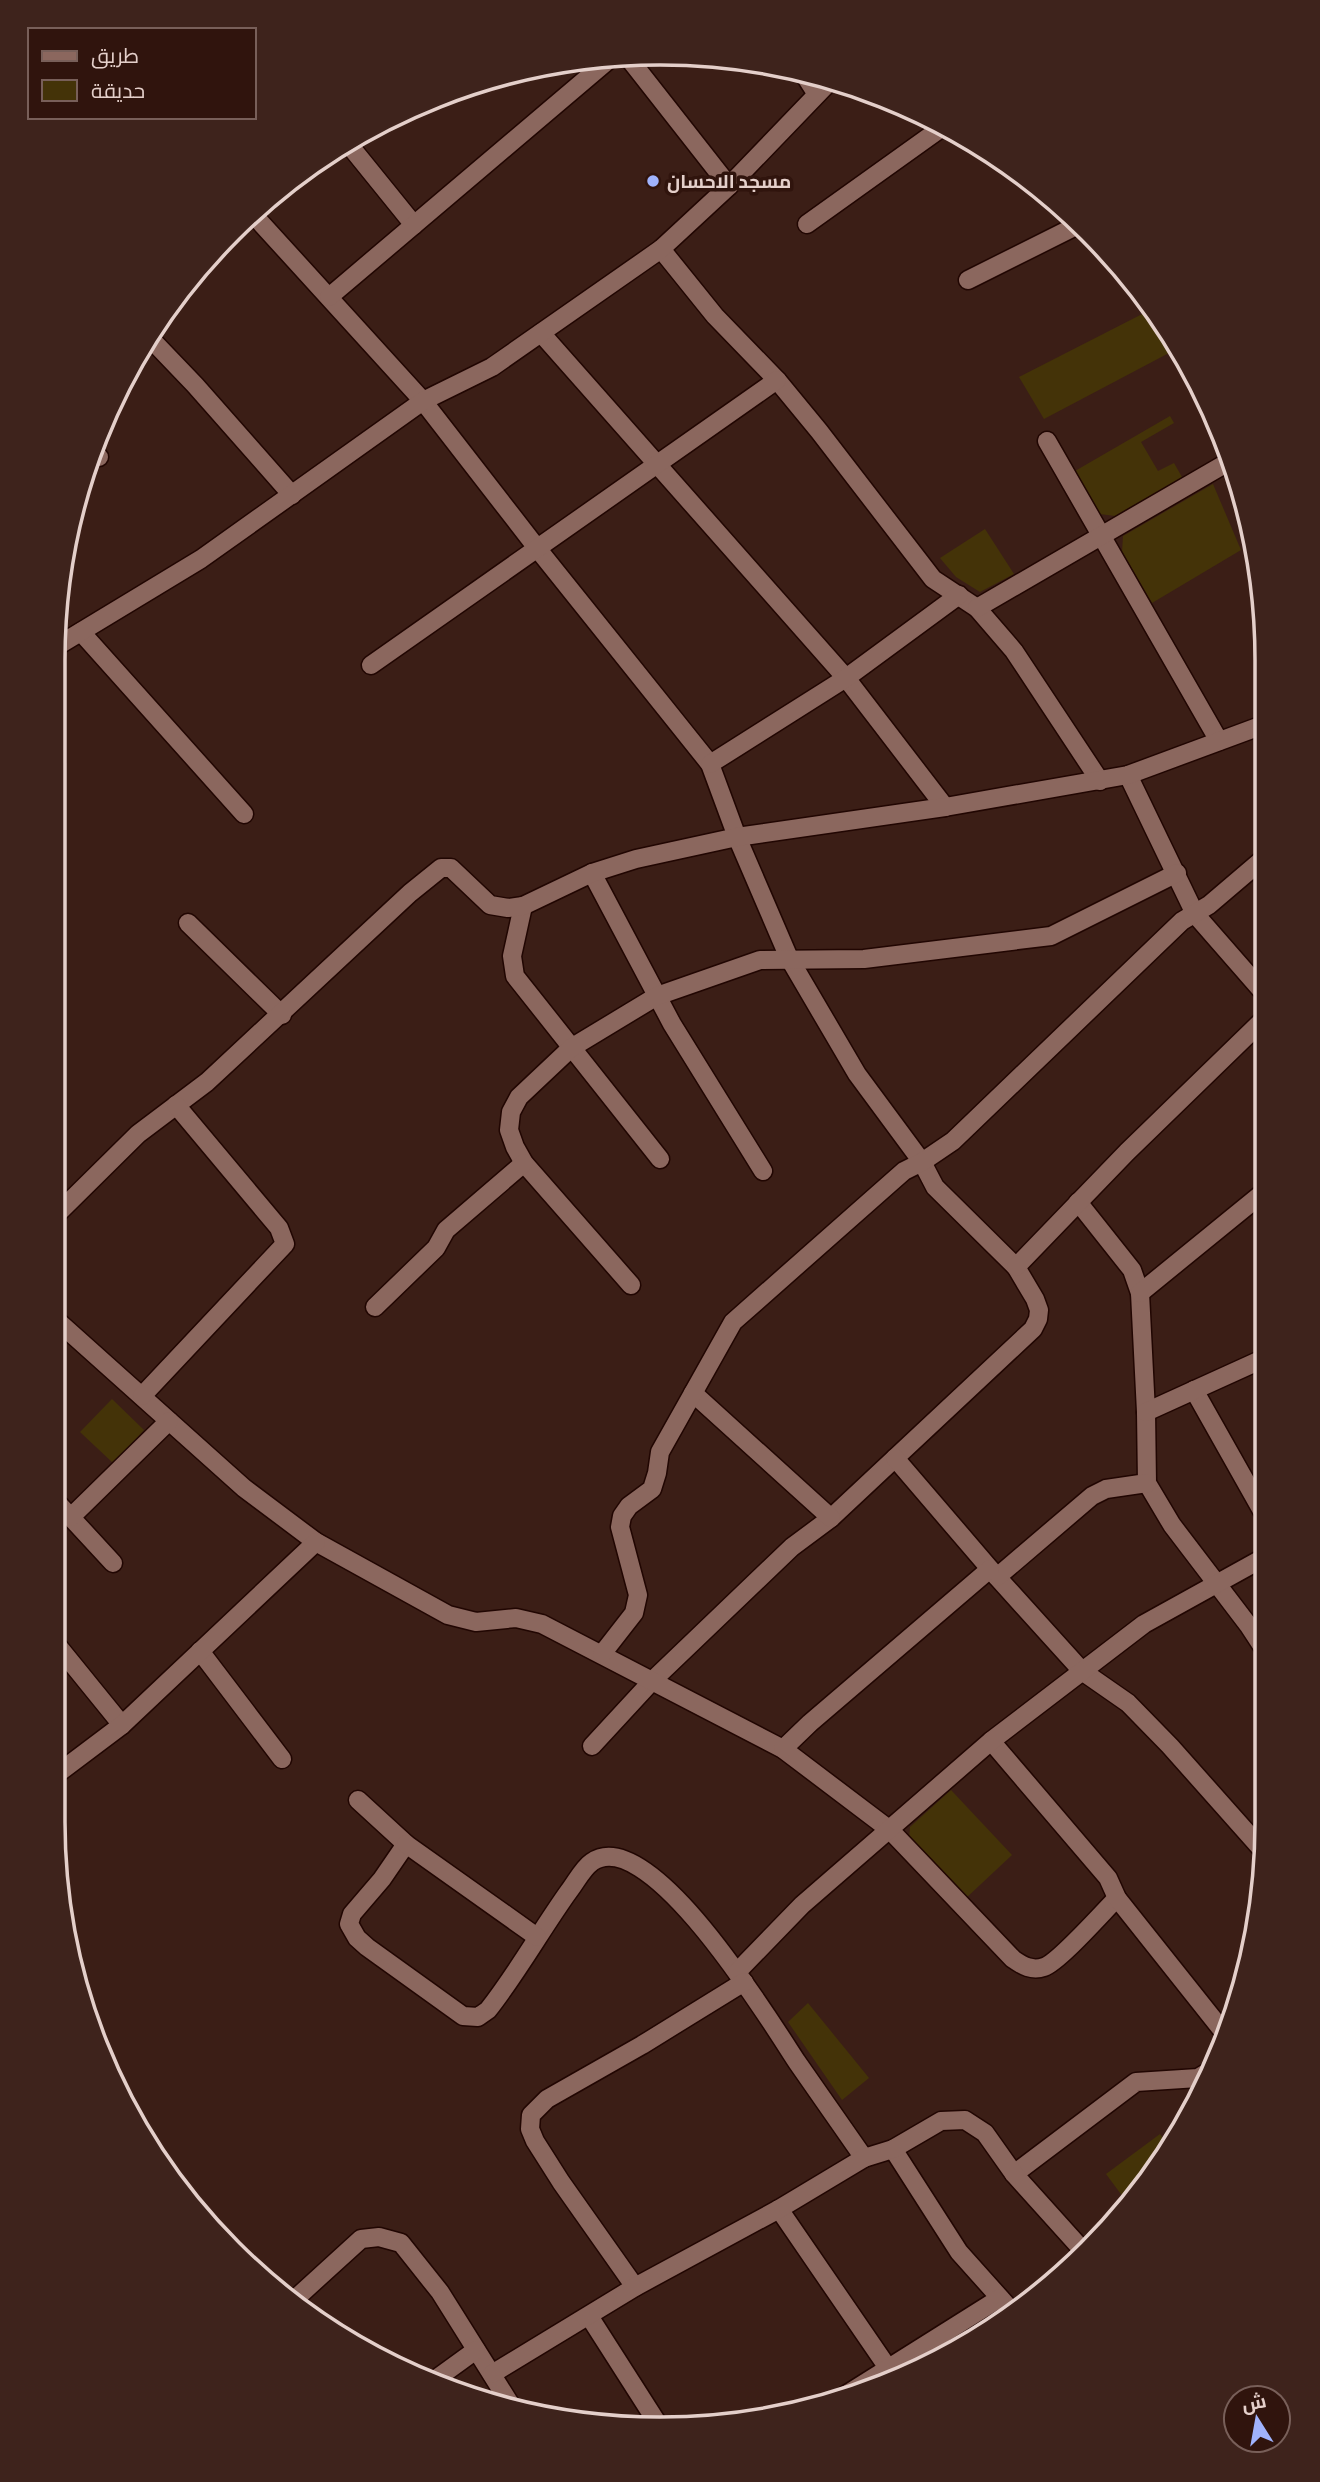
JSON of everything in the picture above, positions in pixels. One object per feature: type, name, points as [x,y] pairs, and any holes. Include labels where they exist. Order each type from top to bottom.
[{"type":"street","points":[[634,66],[729,186]]},
{"type":"street","points":[[329,298],[599,68]]},
{"type":"street","points":[[810,84],[816,93]]},
{"type":"street","points":[[65,641],[201,559],[423,401],[492,367],[661,248],[729,186],[822,87]]},
{"type":"street","points":[[807,224],[935,132]]},
{"type":"street","points":[[353,150],[414,225]]},
{"type":"street","points":[[259,221],[423,401],[710,764],[737,837],[789,958],[857,1074],[922,1162],[935,1187],[1016,1267],[1039,1310],[1033,1329],[831,1518],[792,1547],[652,1681],[592,1746]]},
{"type":"street","points":[[968,280],[1070,229]]},
{"type":"street","points":[[661,248],[715,316],[777,380],[933,579],[977,608],[1014,650],[1100,781]]},
{"type":"street","points":[[541,333],[846,678],[945,807]]},
{"type":"street","points":[[156,344],[292,495]]},
{"type":"street","points":[[371,665],[655,463],[777,380]]},
{"type":"street","points":[[1047,441],[1219,741]]},
{"type":"street","points":[[977,608],[1223,465]]},
{"type":"street","points":[[710,764],[846,678],[959,595]]},
{"type":"street","points":[[80,632],[244,814]]},
{"type":"street","points":[[65,1206],[138,1133],[207,1082],[410,893],[441,869],[451,868],[490,905],[508,908],[523,906],[592,873],[636,859],[737,837],[1100,781],[1128,775],[1255,728]]},
{"type":"street","points":[[1128,775],[1195,914],[1255,983]]},
{"type":"street","points":[[602,1654],[634,1613],[638,1595],[620,1527],[622,1516],[629,1506],[652,1489],[660,1452],[733,1322],[904,1171],[953,1141],[1182,921],[1209,905],[1255,866]]},
{"type":"street","points":[[592,873],[672,1024],[763,1171]]},
{"type":"street","points":[[631,1285],[524,1163],[514,1147],[509,1130],[511,1112],[519,1097],[571,1048],[657,996],[761,960],[863,960],[1051,936],[1177,873]]},
{"type":"street","points":[[523,906],[512,956],[515,976],[660,1159]]},
{"type":"street","points":[[188,923],[282,1015]]},
{"type":"street","points":[[1016,1267],[1188,1090],[1255,1027]]},
{"type":"street","points":[[142,1396],[285,1244],[279,1228],[176,1105]]},
{"type":"street","points":[[375,1307],[436,1248],[446,1230],[524,1163]]},
{"type":"street","points":[[1140,1293],[1255,1199]]},
{"type":"street","points":[[1078,1202],[1132,1270],[1140,1293],[1147,1483],[1172,1525],[1255,1637]]},
{"type":"street","points":[[65,1328],[244,1488],[316,1542],[449,1615],[476,1622],[516,1618],[542,1624],[783,1749],[890,1830],[1013,1959],[1024,1967],[1035,1969],[1053,1963],[1117,1898]]},
{"type":"street","points":[[1146,1412],[1255,1363]]},
{"type":"street","points":[[1194,1390],[1255,1498]]},
{"type":"street","points":[[693,1393],[831,1518]]},
{"type":"street","points":[[71,1517],[169,1421]]},
{"type":"street","points":[[895,1458],[993,1573],[1082,1671],[1128,1703],[1255,1841]]},
{"type":"street","points":[[783,1749],[810,1723],[993,1573],[1092,1496],[1106,1489],[1147,1483]]},
{"type":"street","points":[[65,1511],[113,1563]]},
{"type":"street","points":[[65,1767],[122,1725],[316,1542]]},
{"type":"street","points":[[635,2287],[535,2141],[530,2129],[531,2115],[547,2099],[642,2045],[741,1977],[802,1905],[991,1741],[1082,1671],[1144,1624],[1255,1562]]},
{"type":"street","points":[[200,1651],[282,1759]]},
{"type":"street","points":[[65,1655],[122,1725]]},
{"type":"street","points":[[991,1741],[1108,1878],[1117,1898],[1219,2026]]},
{"type":"street","points":[[358,1800],[406,1844],[537,1937]]},
{"type":"street","points":[[406,1844],[382,1879],[352,1914],[349,1924],[357,1938],[367,1947],[463,2016],[478,2017],[488,2010],[590,1862],[608,1854],[624,1858],[639,1867],[695,1916],[741,1977],[864,2158]]},
{"type":"street","points":[[1014,2175],[1136,2082],[1197,2078]]},
{"type":"street","points":[[492,2374],[635,2287],[779,2209],[864,2158],[893,2149],[941,2121],[965,2120],[985,2133],[1014,2175],[1078,2246]]},
{"type":"street","points":[[872,2378],[1005,2304],[959,2252],[893,2149]]},
{"type":"street","points":[[779,2209],[888,2368]]},
{"type":"street","points":[[299,2295],[361,2239],[379,2237],[401,2243],[440,2292],[506,2397]]},
{"type":"street","points":[[589,2316],[653,2417]]},
{"type":"street","points":[[441,2375],[476,2350]]},
{"type":"green space","points":[[1143,313],[1169,353],[1044,419],[1019,377]]},
{"type":"green space","points":[[1170,416],[1174,423],[1141,442],[1158,471],[1174,463],[1182,477],[1115,516],[1100,514],[1075,471]]},
{"type":"green space","points":[[1213,484],[1241,550],[1152,603],[1122,552],[1123,536]]},
{"type":"green space","points":[[985,529],[1014,574],[980,592],[956,577],[940,558]]},
{"type":"green space","points":[[112,1399],[144,1430],[113,1463],[80,1432]]},
{"type":"green space","points":[[951,1790],[1012,1855],[965,1899],[909,1839],[910,1827]]},
{"type":"green space","points":[[808,2003],[869,2078],[842,2100],[788,2022]]},
{"type":"green space","points":[[1160,2134],[1164,2139],[1122,2196],[1106,2174]]},
{"type":"place","name":"مسجد الاحسان","points":[[653,181]]}]
